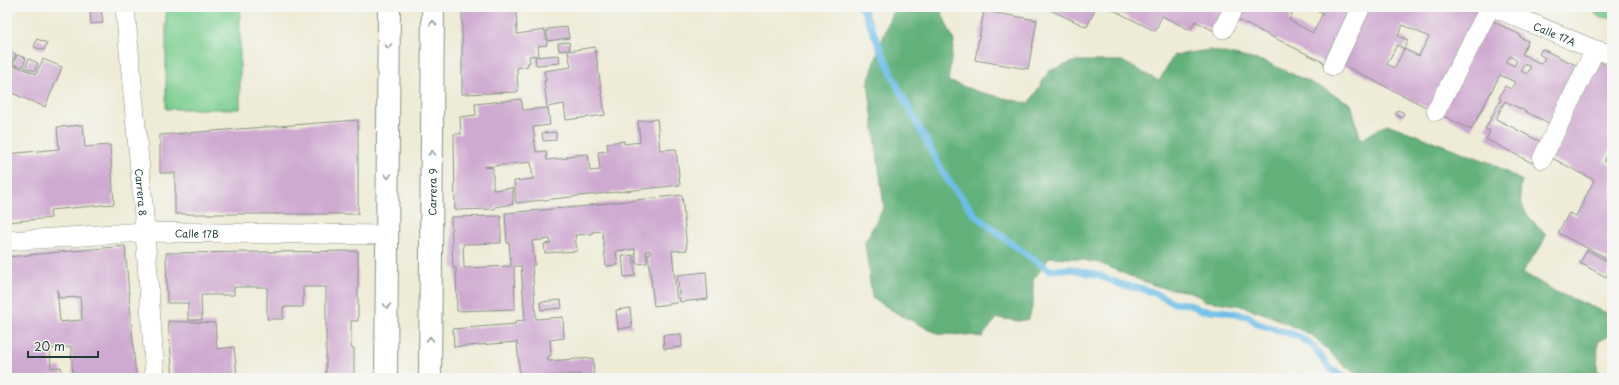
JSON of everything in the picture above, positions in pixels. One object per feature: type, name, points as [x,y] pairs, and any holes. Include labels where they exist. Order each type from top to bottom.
[{"type":"highway","points":[[386,378],[389,7]]},
{"type":"highway","name":"Carrera 9","points":[[430,378],[433,7]]},
{"type":"street","name":"Carrera 8","points":[[125,7],[145,232],[155,378]]},
{"type":"street","points":[[1224,29],[1234,7]]},
{"type":"street","points":[[1333,66],[1361,7]]},
{"type":"street","points":[[1436,111],[1490,7]]},
{"type":"street","name":"Calle 17A","points":[[1493,7],[1604,52]]},
{"type":"street","points":[[1542,159],[1604,52]]},
{"type":"street","name":"Calle 17B","points":[[7,241],[145,232],[388,235]]},
{"type":"green space","points":[[166,7],[240,7],[240,109],[166,109]]},
{"type":"green space","points":[[898,7],[939,7],[954,41],[948,81],[979,92],[1029,104],[1049,71],[1076,61],[1122,61],[1159,81],[1174,55],[1210,50],[1266,62],[1318,86],[1351,104],[1361,140],[1387,124],[1491,163],[1522,181],[1520,198],[1522,205],[1529,217],[1546,235],[1541,246],[1522,272],[1556,292],[1607,313],[1612,334],[1598,342],[1597,378],[1375,378],[1359,374],[1344,366],[1313,336],[1268,315],[1238,305],[1206,301],[1191,292],[1160,287],[1099,263],[1072,258],[1050,257],[1033,280],[1033,303],[1029,319],[1019,321],[997,318],[982,337],[939,334],[900,315],[872,298],[865,242],[884,207],[868,82],[891,15]]},
{"type":"green space","points":[[1592,7],[1612,7],[1612,18],[1602,17],[1595,14]]},
{"type":"building","points":[[462,7],[516,7],[517,34],[545,30],[547,45],[538,46],[539,55],[529,56],[530,63],[527,63],[528,66],[517,68],[518,92],[462,94]]},
{"type":"building","points":[[757,7],[771,7],[771,8],[757,9]]},
{"type":"building","points":[[1049,7],[1096,7],[1087,27],[1048,9]]},
{"type":"building","points":[[1107,7],[1226,7],[1214,31],[1195,21],[1190,30],[1162,16],[1155,31]]},
{"type":"building","points":[[1239,7],[1295,7],[1289,20],[1313,33],[1323,13],[1310,7],[1355,7],[1327,64],[1234,18]]},
{"type":"building","points":[[1367,7],[1472,7],[1482,12],[1432,110],[1339,63]],"holes":[[[1403,25],[1429,37],[1419,56],[1404,49],[1408,40],[1398,36]],[[1397,45],[1404,49],[1395,68],[1387,64]]]},
{"type":"building","points":[[101,9],[103,23],[91,24],[90,10]]},
{"type":"building","points":[[984,11],[1037,20],[1028,69],[975,60]]},
{"type":"building","points":[[1489,19],[1520,35],[1520,37],[1528,41],[1522,54],[1541,64],[1545,58],[1539,54],[1542,49],[1582,68],[1552,125],[1505,101],[1496,119],[1543,143],[1532,163],[1486,139],[1490,131],[1485,129],[1501,99],[1499,98],[1505,86],[1511,89],[1515,82],[1500,75],[1471,130],[1440,114]],"holes":[[[1510,56],[1517,61],[1514,66],[1506,62]],[[1524,64],[1531,67],[1527,74],[1521,71]]]},
{"type":"building","points":[[567,27],[569,38],[548,41],[547,29]]},
{"type":"building","points":[[37,39],[47,43],[44,50],[34,47]]},
{"type":"building","points":[[569,42],[570,49],[559,51],[558,43]]},
{"type":"building","points":[[595,47],[605,115],[566,120],[564,104],[547,107],[544,71],[571,67],[568,51]]},
{"type":"building","points":[[9,51],[16,54],[12,62],[7,60]]},
{"type":"building","points":[[17,55],[26,58],[23,67],[13,64]]},
{"type":"building","points":[[559,55],[560,63],[536,65],[535,57]]},
{"type":"building","points":[[29,59],[38,63],[35,71],[25,68]]},
{"type":"building","points":[[43,59],[62,67],[45,107],[7,91],[7,63],[36,74]]},
{"type":"building","points":[[1598,61],[1612,68],[1612,147],[1604,161],[1612,165],[1612,261],[1558,233],[1569,213],[1576,216],[1594,180],[1548,156]]},
{"type":"building","points":[[521,99],[523,110],[548,108],[550,125],[533,127],[536,152],[546,151],[547,160],[588,154],[590,171],[600,170],[598,152],[608,151],[607,143],[624,141],[624,144],[640,142],[638,121],[657,119],[660,150],[676,149],[680,185],[516,203],[514,181],[533,179],[531,162],[484,167],[493,168],[493,190],[513,188],[513,204],[495,207],[495,209],[455,210],[454,134],[461,134],[460,117],[476,115],[475,104]]},
{"type":"building","points":[[1398,110],[1404,113],[1402,118],[1395,114]]},
{"type":"building","points":[[358,120],[358,214],[175,214],[175,173],[160,173],[160,135]]},
{"type":"building","points":[[83,125],[85,147],[110,145],[114,204],[50,210],[51,218],[7,222],[7,154],[59,149],[57,127]]},
{"type":"building","points":[[556,132],[556,140],[543,141],[542,133]]},
{"type":"building","points":[[682,195],[687,250],[672,251],[677,303],[654,306],[648,254],[650,254],[650,250],[646,251],[647,263],[636,264],[635,249],[616,251],[618,265],[606,266],[602,231],[592,232],[592,234],[575,235],[577,251],[545,253],[544,244],[551,243],[550,239],[532,241],[535,265],[532,265],[536,319],[563,317],[564,338],[550,340],[551,356],[548,356],[548,361],[593,358],[594,378],[580,378],[580,374],[520,378],[517,342],[454,347],[453,329],[515,324],[516,321],[525,320],[521,266],[514,266],[515,309],[457,311],[456,268],[453,268],[451,217],[501,216],[501,243],[463,244],[464,268],[511,266],[509,243],[507,243],[505,213],[589,206]]},
{"type":"building","points":[[125,246],[136,378],[73,378],[71,347],[50,349],[51,368],[61,367],[62,378],[7,378],[7,257]],"holes":[[[57,289],[59,298],[80,297],[82,320],[60,322]]]},
{"type":"building","points":[[1587,250],[1612,264],[1606,277],[1580,263]]},
{"type":"building","points":[[358,251],[358,321],[351,321],[351,348],[354,348],[354,378],[326,378],[326,287],[303,287],[303,307],[283,307],[283,319],[267,319],[267,287],[234,287],[234,295],[201,295],[202,320],[188,320],[188,303],[167,303],[166,253]]},
{"type":"building","points":[[633,255],[635,276],[624,277],[622,256]]},
{"type":"building","points":[[706,272],[708,299],[680,302],[677,275]]},
{"type":"building","points":[[561,300],[562,308],[541,310],[540,302]]},
{"type":"building","points":[[630,308],[632,327],[618,329],[616,310]]},
{"type":"building","points":[[168,321],[215,323],[217,349],[234,347],[237,375],[246,374],[246,378],[173,378]]},
{"type":"building","points":[[681,334],[682,347],[664,349],[663,335]]},
{"type":"waterway","points":[[862,7],[899,90],[946,178],[975,215],[1012,244],[1049,270],[1070,269],[1094,274],[1125,286],[1140,288],[1155,293],[1174,303],[1189,304],[1200,310],[1222,311],[1248,316],[1258,324],[1298,336],[1313,346],[1330,369],[1347,378]]}]
